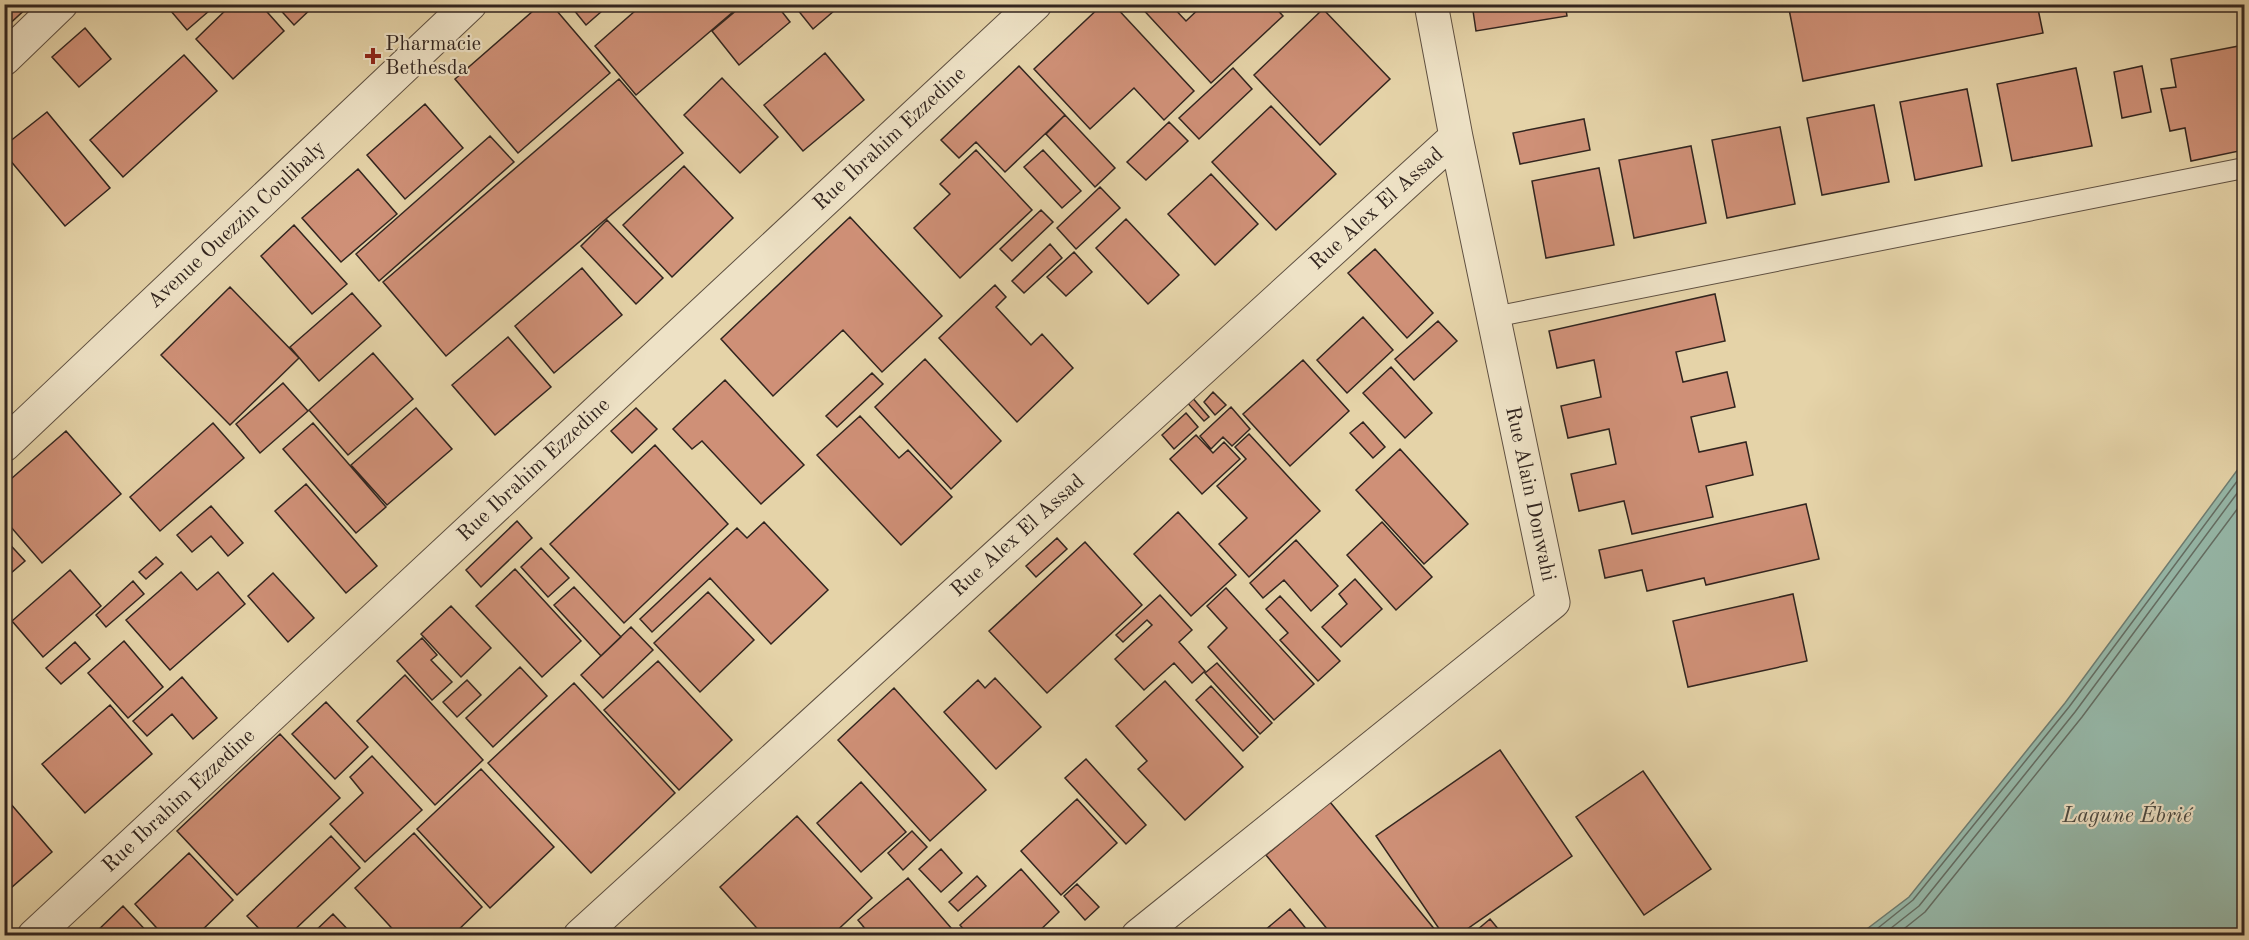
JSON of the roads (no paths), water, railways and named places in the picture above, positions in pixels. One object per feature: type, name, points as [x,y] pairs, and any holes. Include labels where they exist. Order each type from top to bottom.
[{"type":"street","points":[[4,59],[61,4]]},
{"type":"street","name":"Avenue Ouezzin Coulibaly","points":[[4,445],[470,4]]},
{"type":"street","name":"Rue Ibrahim Ezzedine","points":[[34,936],[1035,4]]},
{"type":"street","name":"Rue Alain Donwahi","points":[[1138,936],[1553,602],[1456,137],[1431,4]]},
{"type":"street","name":"Rue Alex El Assad","points":[[580,936],[1456,137]]},
{"type":"lane","points":[[1494,317],[2244,168]]},
{"type":"water","name":"Lagune Ébrié","points":[[2244,461],[2244,935],[1859,935],[1909,897],[2065,703]]},
{"type":"place","name":"Pharmacie Bethesda","points":[[373,56]]}]
